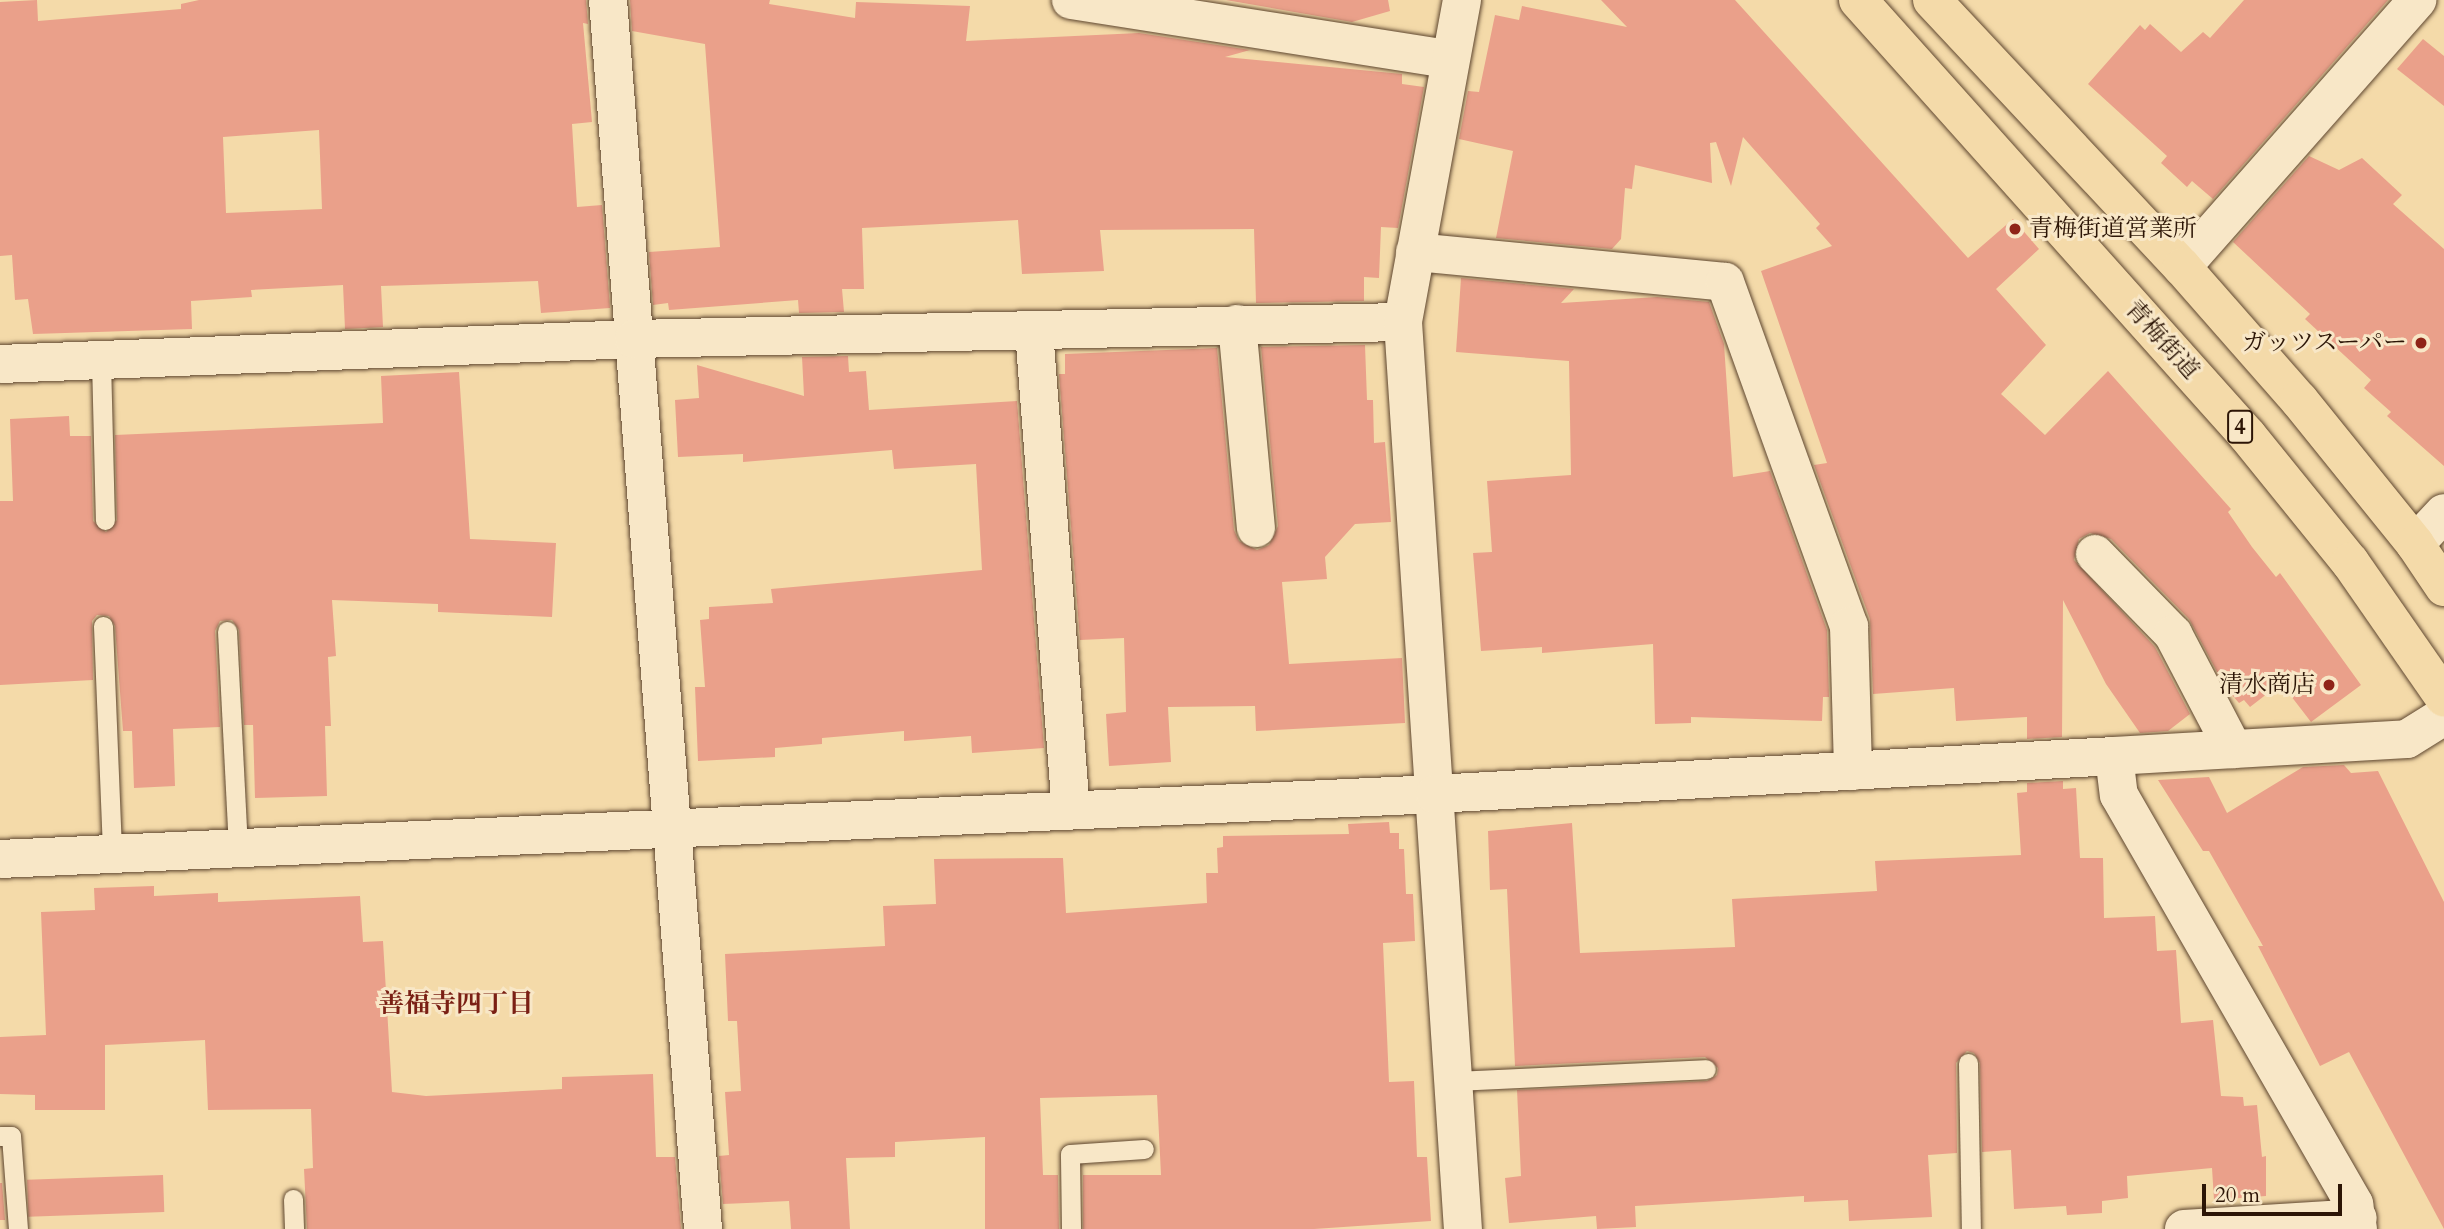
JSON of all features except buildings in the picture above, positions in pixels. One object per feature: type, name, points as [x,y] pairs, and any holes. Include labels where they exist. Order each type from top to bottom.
[{"type":"main road","name":"青梅街道","points":[[1858,0],[2247,435],[2350,562],[2444,697]]},
{"type":"main road","points":[[1932,0],[2182,267],[2298,400],[2415,544],[2444,587]]},
{"type":"street","points":[[608,0],[703,1229]]},
{"type":"street","points":[[1071,0],[1449,59]]},
{"type":"street","points":[[1462,0],[1449,59],[1403,322],[1463,1229]]},
{"type":"street","points":[[2182,267],[2417,0]]},
{"type":"street","points":[[1415,253],[1725,282],[1849,626],[1853,771]]},
{"type":"street","points":[[0,364],[634,338],[1403,322]]},
{"type":"street","points":[[1237,324],[1256,528]]},
{"type":"street","points":[[1034,331],[1071,811]]},
{"type":"street","points":[[2415,544],[2444,513]]},
{"type":"street","points":[[2095,554],[2173,634],[2234,749]]},
{"type":"street","points":[[0,859],[1435,794],[2234,749],[2407,738],[2444,716]]},
{"type":"street","points":[[2114,756],[2119,795],[2354,1204],[2358,1224],[2184,1229]]},
{"type":"lane","points":[[101,360],[105,520]]},
{"type":"lane","points":[[103,626],[112,854]]},
{"type":"lane","points":[[227,631],[238,849]]},
{"type":"lane","points":[[1968,1063],[1971,1229]]},
{"type":"lane","points":[[1454,1081],[1706,1069]]},
{"type":"lane","points":[[0,1136],[10,1136],[18,1229]]},
{"type":"lane","points":[[1071,1229],[1070,1154],[1144,1149]]},
{"type":"lane","points":[[293,1199],[294,1229]]},
{"type":"place","name":"青梅街道営業所","points":[[2015,229]]},
{"type":"place","name":"ガッツスーパー","points":[[2421,343]]},
{"type":"place","name":"清水商店","points":[[2329,685]]},
{"type":"district","name":"善福寺四丁目","points":[[456,1004]]}]
